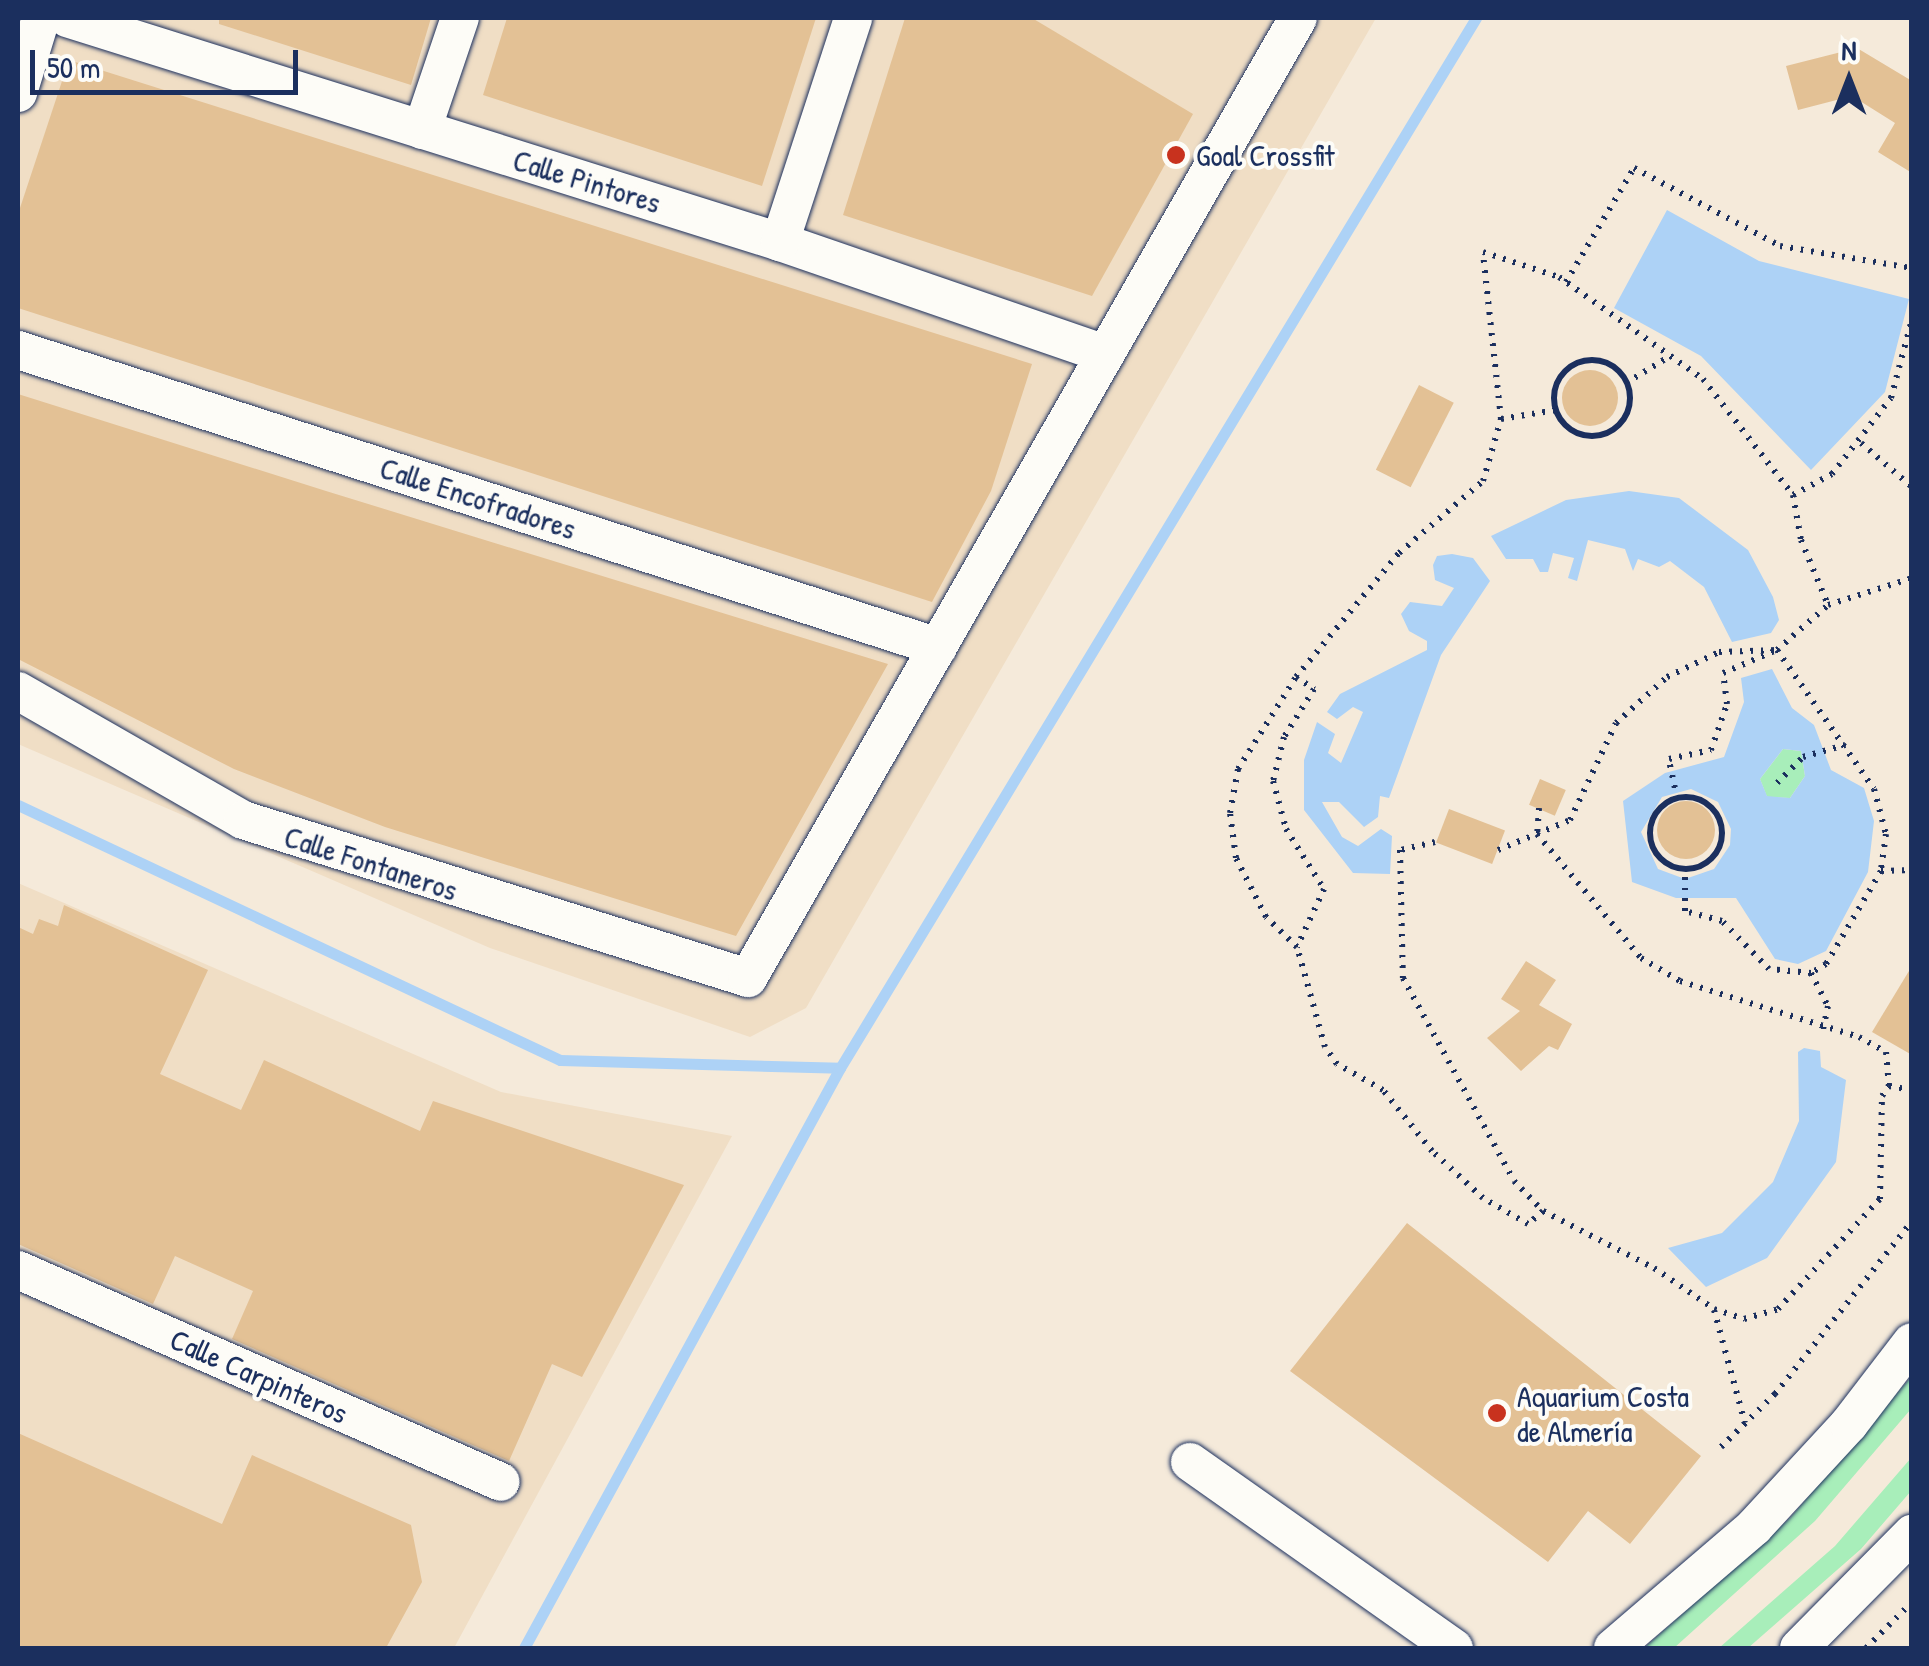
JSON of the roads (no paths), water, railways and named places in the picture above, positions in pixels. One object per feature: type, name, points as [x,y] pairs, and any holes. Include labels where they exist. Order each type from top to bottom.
[{"type":"street","points":[[18,93],[41,18]]},
{"type":"street","name":"Calle Pintores","points":[[67,18],[780,242],[1105,354]]},
{"type":"street","points":[[422,130],[460,18]]},
{"type":"street","points":[[780,242],[853,18]]},
{"type":"street","points":[[938,646],[1298,18]]},
{"type":"street","name":"Calle Encofradores","points":[[18,350],[938,646]]},
{"type":"street","name":"Calle Fontaneros","points":[[18,691],[243,820],[748,978],[938,646]]},
{"type":"street","name":"Calle Carpinteros","points":[[18,1270],[501,1482]]},
{"type":"street","points":[[1613,1648],[1754,1527],[1849,1424],[1912,1342]]},
{"type":"street","points":[[1190,1462],[1454,1648]]},
{"type":"street","points":[[1798,1648],[1912,1534]]},
{"type":"water","points":[[1667,210],[1759,261],[1909,299],[1885,392],[1811,470],[1701,356],[1614,308]]},
{"type":"water","points":[[1629,491],[1679,498],[1748,550],[1773,597],[1779,620],[1771,633],[1732,642],[1704,587],[1670,561],[1659,567],[1638,559],[1633,571],[1625,549],[1588,540],[1577,581],[1568,578],[1574,558],[1553,553],[1548,572],[1540,572],[1533,559],[1506,559],[1491,536],[1566,500]]},
{"type":"water","points":[[1437,556],[1473,558],[1490,581],[1441,655],[1389,798],[1380,796],[1378,817],[1364,827],[1339,802],[1322,802],[1342,837],[1358,846],[1381,829],[1392,836],[1390,874],[1353,873],[1304,810],[1304,760],[1317,722],[1335,734],[1328,753],[1341,763],[1363,712],[1353,707],[1337,719],[1327,712],[1340,694],[1427,650],[1427,641],[1409,631],[1401,614],[1410,602],[1442,606],[1454,588],[1435,580],[1433,565]]},
{"type":"water","points":[[1772,669],[1792,708],[1814,725],[1831,770],[1864,788],[1874,821],[1868,872],[1826,951],[1798,964],[1775,959],[1736,898],[1676,898],[1632,882],[1623,801],[1665,773],[1724,757],[1744,702],[1741,678]],"holes":[[[1783,749],[1801,751],[1805,776],[1790,798],[1767,796],[1760,779]],[[1691,789],[1718,802],[1731,829],[1730,845],[1714,869],[1685,879],[1658,869],[1641,832],[1662,797]]]},
{"type":"water","points":[[1804,1048],[1820,1051],[1821,1067],[1846,1080],[1836,1162],[1767,1258],[1706,1287],[1668,1248],[1722,1233],[1773,1182],[1799,1121],[1798,1052]]},
{"type":"waterway","points":[[524,1648],[840,1068],[1476,18]]},
{"type":"waterway","points":[[18,805],[560,1060],[840,1068]]},
{"type":"place","name":"Goal Crossfit","points":[[1176,155]]},
{"type":"place","name":"Aquarium Costa de Almería","points":[[1497,1413]]}]
